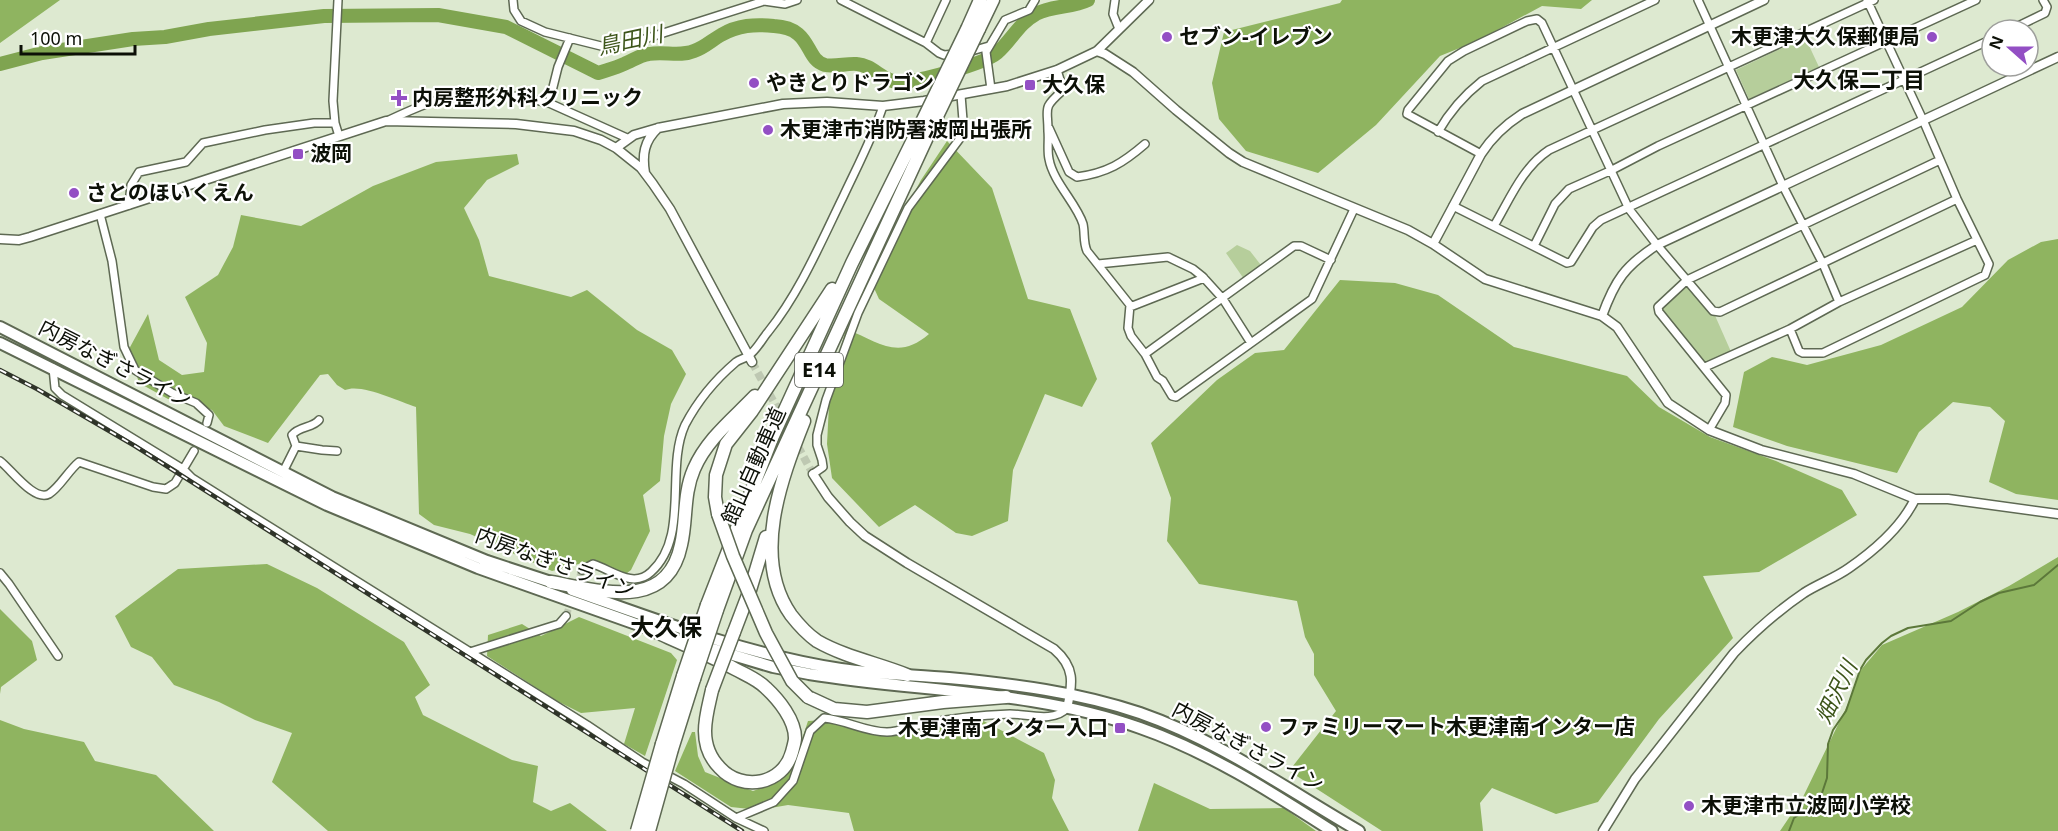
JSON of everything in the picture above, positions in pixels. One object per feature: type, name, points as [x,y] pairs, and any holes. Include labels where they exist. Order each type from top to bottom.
[{"type":"highway","name":"館山自動車道","points":[[974,28],[980,0]]},
{"type":"highway","name":"館山自動車道","points":[[712,608],[843,316],[867,270],[923,133],[974,28],[993,0]]},
{"type":"highway","name":"館山自動車道","points":[[637,831],[772,438],[842,285],[909,148],[923,133]]},
{"type":"highway","points":[[909,148],[849,262],[820,311],[752,411],[726,444],[716,475],[718,514],[739,572],[766,633],[792,681],[808,697],[846,712],[867,712],[943,702],[1006,698]]},
{"type":"highway","points":[[656,632],[716,659],[752,677],[778,702],[789,716],[795,738],[786,766],[775,776],[762,782],[740,782],[727,775],[712,760],[708,748],[705,732],[707,712],[712,690],[734,632],[750,590],[794,447],[843,316]]},
{"type":"highway","name":"内房なぎさライン","points":[[0,327],[332,497],[487,561],[742,648],[813,665],[949,678],[1070,694],[1141,714],[1185,732],[1236,758],[1359,831]]},
{"type":"highway","name":"内房なぎさライン","points":[[0,343],[327,505],[478,568],[656,632],[782,669],[844,680],[1006,698],[1067,708],[1139,727],[1182,744],[1261,786],[1332,831]]},
{"type":"highway","points":[[551,582],[613,593],[633,593],[652,587],[665,577],[674,564],[681,546],[686,495],[694,470],[705,450],[716,435],[755,397],[790,354]]},
{"type":"highway","points":[[782,485],[770,552],[779,596],[790,613],[815,640],[835,650],[907,675]]},
{"type":"highway","name":"館山自動車道","points":[[649,831],[667,746]]},
{"type":"street","points":[[338,0],[333,101],[334,123],[339,136]]},
{"type":"street","points":[[513,0],[513,10],[521,21],[545,32],[569,41],[622,48],[688,24],[764,1],[784,4],[797,0]]},
{"type":"street","points":[[841,0],[926,43],[944,55],[965,53],[989,46]]},
{"type":"street","points":[[926,43],[946,0]]},
{"type":"street","points":[[991,89],[986,52],[1005,20],[1029,10],[1035,0]]},
{"type":"street","points":[[1115,0],[1113,14],[1119,29]]},
{"type":"street","points":[[616,148],[627,138],[658,128],[783,104],[827,102],[883,106],[1007,86],[1057,70],[1097,51],[1149,0]]},
{"type":"street","points":[[1438,132],[1464,95],[1482,81],[1655,0]]},
{"type":"street","points":[[1698,0],[1839,302]]},
{"type":"street","points":[[1433,244],[1481,154],[1490,140],[1508,123],[1522,114],[1574,91],[1709,24],[1764,0]]},
{"type":"street","points":[[1534,246],[1555,204],[1569,189],[1976,0]]},
{"type":"street","points":[[2035,18],[2045,13],[2047,7],[2043,0]]},
{"type":"street","points":[[1494,226],[1527,170],[1536,159],[1549,150],[1870,1],[1885,42],[1923,120],[1957,200],[1989,264],[1985,276],[1823,353],[1799,351],[1790,329]]},
{"type":"street","points":[[1481,154],[1407,114],[1408,110],[1448,61],[1520,24],[1537,19],[1542,23],[1629,209],[1713,311],[1720,312],[1957,200]]},
{"type":"street","points":[[549,103],[558,67],[569,41]]},
{"type":"street","points":[[1454,206],[1567,263],[1571,262],[1593,227],[1601,220],[1980,45]]},
{"type":"street","points":[[1097,51],[1133,72],[1176,110],[1243,162],[1408,230],[1485,279],[1602,316],[1617,327],[1668,403],[1709,430],[1761,450],[1854,474],[1915,500],[1948,499],[2058,514]]},
{"type":"street","points":[[1602,316],[1611,292],[1621,275],[1637,259],[1657,245],[2058,57]]},
{"type":"street","points":[[1057,70],[1062,91],[1049,104],[1046,113],[1048,159],[1083,224],[1084,245],[1087,251],[1118,288],[1130,307],[1128,328],[1131,336],[1172,396],[1176,397],[1312,299],[1354,209]]},
{"type":"street","points":[[0,239],[19,240],[30,237],[386,121],[419,106],[464,94],[508,95],[549,103],[627,138]]},
{"type":"street","points":[[736,818],[774,802],[792,781],[810,731],[824,718],[876,731],[890,732],[923,724],[974,717],[1017,714],[1053,717],[1062,714],[1067,708],[1070,694],[1070,668],[1065,658],[865,536],[828,497],[813,474],[823,467],[817,445],[817,435],[825,400],[858,313],[908,208],[964,133],[961,94]]},
{"type":"street","points":[[750,359],[788,304],[838,207],[883,106]]},
{"type":"street","points":[[386,121],[516,124],[574,131],[616,148],[645,173],[670,209],[750,359]]},
{"type":"street","points":[[129,205],[131,185],[139,172],[186,162],[203,143],[314,123],[334,123]]},
{"type":"street","points":[[1048,127],[1069,172],[1077,177],[1114,167],[1124,162],[1145,144]]},
{"type":"street","points":[[645,173],[643,154],[650,135],[658,128]]},
{"type":"street","points":[[1709,430],[1725,402],[1726,394],[1659,312],[1658,307],[1687,280],[1940,160]]},
{"type":"street","points":[[100,214],[112,261],[124,347],[135,370],[172,393],[196,403],[209,415],[207,423]]},
{"type":"street","points":[[1705,367],[1790,329],[1839,302],[1977,240]]},
{"type":"street","points":[[1145,354],[1294,246],[1301,246],[1331,260]]},
{"type":"street","points":[[1098,264],[1168,257],[1193,269],[1223,299],[1251,343]]},
{"type":"street","points":[[1130,307],[1204,278]]},
{"type":"street","points":[[582,570],[593,564],[628,580],[634,580],[650,574],[663,559],[671,538],[679,441],[686,425],[716,382],[738,360],[750,359]]},
{"type":"street","points":[[53,368],[55,388],[62,395],[183,469],[192,478],[642,762],[684,784],[736,818],[764,831]]},
{"type":"street","points":[[283,472],[296,446],[292,435],[296,430],[317,423],[319,420]]},
{"type":"street","points":[[296,446],[337,451]]},
{"type":"street","points":[[0,461],[33,493],[41,495],[49,494],[79,462],[153,487],[166,489],[175,483],[194,451]]},
{"type":"street","points":[[1603,831],[1635,779],[1752,633],[1805,593],[1848,568],[1880,545],[1906,516],[1915,500]]},
{"type":"street","points":[[0,573],[58,656]]},
{"type":"street","points":[[470,652],[559,624],[566,616]]},
{"type":"green space","points":[[0,0],[60,0],[0,43]]},
{"type":"green space","points":[[1342,0],[1592,0],[1581,9],[1542,6],[1477,41],[1440,56],[1376,125],[1318,173],[1246,151],[1219,119],[1212,83],[1224,32],[1340,3]]},
{"type":"green space","points":[[1805,37],[1819,67],[1749,99],[1736,70]]},
{"type":"green space","points":[[947,141],[992,188],[1028,299],[1070,309],[1097,379],[1082,407],[1045,394],[1013,470],[1008,521],[972,536],[956,533],[915,505],[879,527],[832,478],[827,444],[830,385],[846,329],[888,347],[898,348],[918,342],[929,334],[879,299],[869,277],[921,180]]},
{"type":"green space","points":[[517,154],[519,164],[487,180],[464,208],[479,240],[489,276],[571,297],[587,290],[637,330],[672,350],[686,374],[671,404],[664,436],[660,481],[643,495],[650,531],[631,570],[618,580],[586,562],[552,571],[470,534],[434,525],[419,514],[416,407],[370,391],[352,388],[345,390],[337,385],[328,374],[320,375],[268,443],[224,426],[212,410],[180,400],[168,399],[139,383],[129,349],[148,314],[159,360],[182,375],[204,372],[207,343],[185,297],[218,275],[233,247],[241,215],[301,226],[373,186],[436,162]]},
{"type":"green space","points":[[2058,239],[2058,500],[2016,494],[1989,482],[2005,421],[1990,407],[1953,402],[1919,432],[1897,473],[1787,446],[1733,427],[1744,372],[1772,357],[1807,365],[1881,345],[1962,307],[2008,260],[2041,242]]},
{"type":"green space","points":[[1237,245],[1250,251],[1264,269],[1246,282],[1226,253]]},
{"type":"green space","points":[[1340,280],[1395,283],[1438,295],[1514,347],[1627,376],[1659,407],[1710,437],[1776,461],[1842,490],[1857,515],[1759,572],[1703,576],[1733,638],[1659,719],[1598,802],[1556,814],[1492,788],[1480,803],[1483,831],[1382,831],[1289,771],[1336,711],[1314,675],[1314,654],[1305,637],[1297,601],[1199,584],[1167,541],[1171,498],[1151,443],[1217,380],[1255,353],[1284,350]]},
{"type":"green space","points":[[1687,280],[1713,311],[1732,354],[1705,367],[1658,307]]},
{"type":"green space","points":[[2058,557],[2058,831],[1780,831],[1803,797],[1848,704],[1860,671],[1882,645],[1958,612]]},
{"type":"green space","points":[[267,564],[317,588],[404,642],[430,685],[415,697],[423,715],[512,760],[538,766],[533,802],[551,811],[570,803],[607,831],[328,831],[272,782],[292,733],[255,720],[219,702],[174,685],[152,657],[131,647],[115,616],[178,569]]},
{"type":"green space","points":[[0,609],[32,641],[37,660],[1,687],[0,694]]},
{"type":"green space","points":[[579,617],[671,653],[677,660],[645,756],[624,744],[635,708],[581,713],[557,701],[487,656],[488,635],[522,624],[541,636]]},
{"type":"green space","points":[[976,717],[1044,753],[1055,780],[1052,798],[1069,831],[854,831],[849,813],[788,805],[759,810],[731,807],[675,771],[692,732],[695,732],[698,756],[705,772],[753,791],[780,781],[800,745],[808,721],[824,720],[866,733]]},
{"type":"green space","points":[[0,720],[24,729],[84,742],[95,761],[156,775],[214,831],[0,831]]},
{"type":"green space","points":[[1154,783],[1210,809],[1284,808],[1316,831],[1138,831]]},
{"type":"waterway","name":"鳥田川","points":[[0,64],[42,53],[133,39],[165,37],[209,29],[324,16],[438,15],[506,27],[598,73],[655,53],[689,53],[740,27],[774,26],[795,32],[802,38],[818,62],[833,66],[863,65],[887,79],[898,82],[933,76],[990,57],[997,53],[1025,22],[1036,14],[1088,0]]},
{"type":"waterway","name":"畑沢川","points":[[1789,831],[1794,818],[1813,805],[1821,796],[1827,778],[1828,744],[1833,730],[1846,711],[1860,670],[1882,643],[1908,628],[1951,621],[1999,593],[2034,585],[2058,565]]},
{"type":"tunnel","points":[[752,362],[813,474]]},
{"type":"tunnel","points":[[566,616],[582,570]]},
{"type":"railway","points":[[0,370],[135,446],[742,831]]},
{"type":"place","name":"セブン-イレブン","points":[[1167,37]]},
{"type":"place","name":"木更津大久保郵便局","points":[[1932,37]]},
{"type":"place","name":"やきとりドラゴン","points":[[754,83]]},
{"type":"place","name":"大久保","points":[[1030,85]]},
{"type":"place","name":"内房整形外科クリニック","points":[[399,98]]},
{"type":"place","name":"木更津市消防署波岡出張所","points":[[768,130]]},
{"type":"place","name":"波岡","points":[[298,154]]},
{"type":"place","name":"さとのほいくえん","points":[[74,193]]},
{"type":"place","name":"ファミリーマート木更津南インター店","points":[[1266,727]]},
{"type":"place","name":"木更津南インター入口","points":[[1120,728]]},
{"type":"place","name":"木更津市立波岡小学校","points":[[1689,806]]},
{"type":"district","name":"大久保二丁目","points":[[1859,80]]},
{"type":"district","name":"大久保","points":[[666,628]]}]
